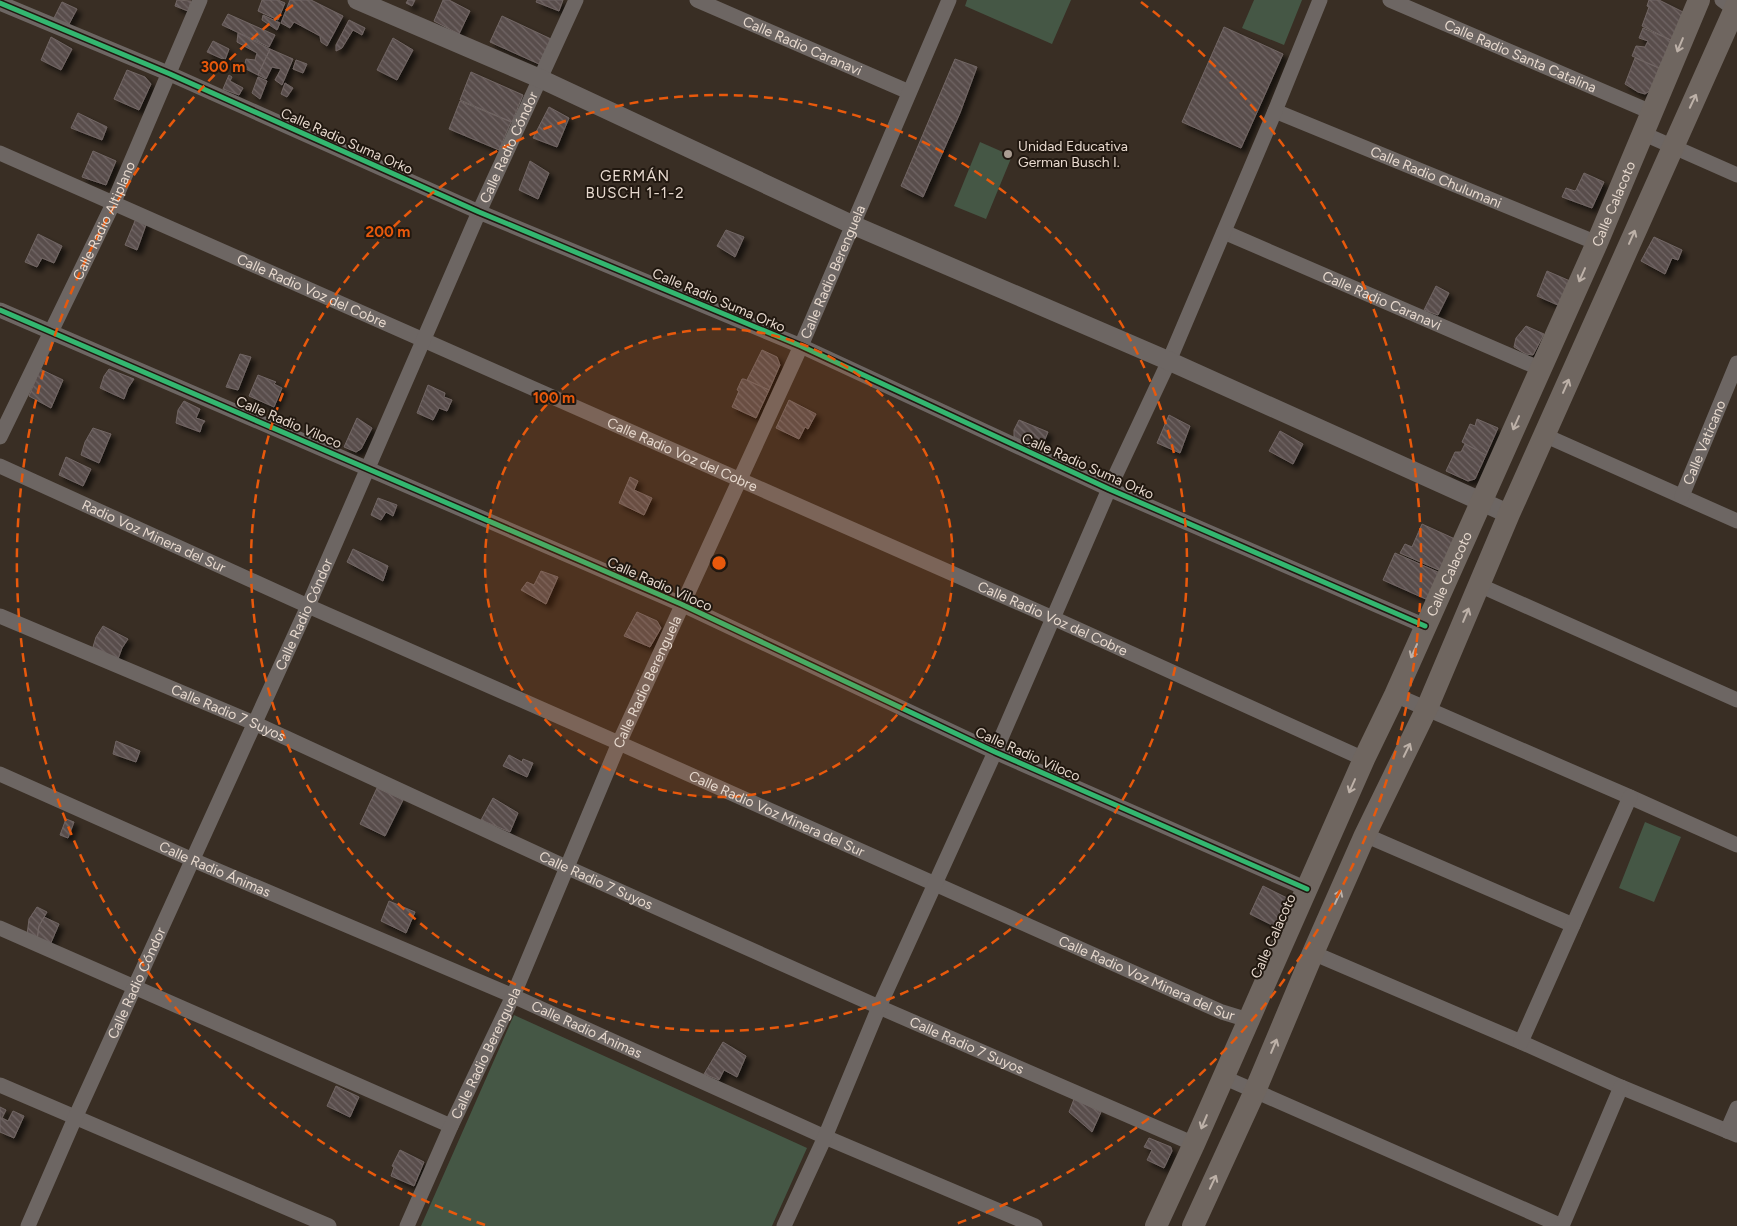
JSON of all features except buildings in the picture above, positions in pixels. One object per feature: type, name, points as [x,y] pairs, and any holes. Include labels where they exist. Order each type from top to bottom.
[{"type":"main road","name":"Calle Calacoto","points":[[1156,1226],[1597,243],[1699,0]]},
{"type":"main road","points":[[1192,1226],[1255,1091],[1313,952],[1365,835],[1427,708],[1509,514],[1733,6]]},
{"type":"street","name":"Calle Radio Altiplano","points":[[0,437],[114,204],[200,0]]},
{"type":"street","points":[[357,0],[541,79],[853,225],[1169,361],[1482,500],[1509,514]]},
{"type":"street","name":"Calle Radio Cóndor","points":[[28,1226],[75,1118],[308,606],[479,212],[576,0]]},
{"type":"street","name":"Calle Radio Caranavi","points":[[697,0],[909,92]]},
{"type":"street","name":"Calle Radio Berenguela","points":[[407,1226],[451,1126],[513,996],[619,743],[681,604],[801,346],[949,0]]},
{"type":"street","points":[[784,1226],[825,1137],[879,1007],[995,752],[1109,489],[1169,361],[1320,0]]},
{"type":"street","name":"Calle Radio Santa Catalina","points":[[1390,0],[1651,112]]},
{"type":"street","name":"Calle Radio Suma Orko","points":[[0,3],[170,74],[479,212],[801,346],[1109,489],[1425,626]]},
{"type":"street","name":"Calle Radio Chulumani","points":[[1275,111],[1597,243]]},
{"type":"street","points":[[1642,133],[1737,175]]},
{"type":"street","name":"Calle Radio Voz del Cobre","points":[[0,153],[1053,618],[1364,759]]},
{"type":"street","name":"Calle Radio Caranavi","points":[[1224,232],[1541,369]]},
{"type":"street","name":"Calle Radio Viloco","points":[[0,310],[681,604],[995,752],[1307,889]]},
{"type":"street","name":"Calle Vaticano","points":[[1682,496],[1737,363]]},
{"type":"street","points":[[1544,436],[1737,521]]},
{"type":"street","name":"Radio Voz Minera del Sur","points":[[0,466],[308,606]]},
{"type":"street","points":[[1479,585],[1737,700]]},
{"type":"street","name":"Calle Radio Voz Minera del Sur","points":[[308,606],[1222,1012],[1248,1020]]},
{"type":"street","name":"Calle Radio 7 Suyos","points":[[0,616],[254,723],[566,867],[879,1007],[1194,1144]]},
{"type":"street","points":[[1395,695],[1736,843]]},
{"type":"street","name":"Calle Radio Ánimas","points":[[0,774],[193,860],[513,996],[825,1137],[1034,1226]]},
{"type":"street","points":[[1521,1042],[1630,797]]},
{"type":"street","points":[[1365,835],[1573,925]]},
{"type":"street","points":[[0,928],[136,986],[451,1126]]},
{"type":"street","points":[[1313,952],[1621,1087],[1732,1133],[1737,1108]]},
{"type":"street","points":[[1223,1077],[1562,1226],[1621,1087]]},
{"type":"street","points":[[0,1085],[329,1226]]},
{"type":"green space","points":[[967,0],[1071,0],[1052,44],[965,6]]},
{"type":"green space","points":[[1254,0],[1302,0],[1284,45],[1242,28]]},
{"type":"green space","points":[[980,142],[1012,156],[986,219],[954,206]]},
{"type":"green space","points":[[1645,822],[1681,837],[1654,902],[1619,888]]},
{"type":"green space","points":[[514,1015],[807,1148],[772,1226],[421,1226]]},
{"type":"cycle path","points":[[0,3],[170,74],[479,212],[801,346],[1109,489],[1425,626]]},
{"type":"cycle path","points":[[0,310],[681,604],[995,752],[1307,889]]},
{"type":"place","name":"Unidad Educativa German Busch I.","points":[[1008,154]]},
{"type":"district","name":"GERMÁN BUSCH 1-1-2","points":[[635,184]]}]
